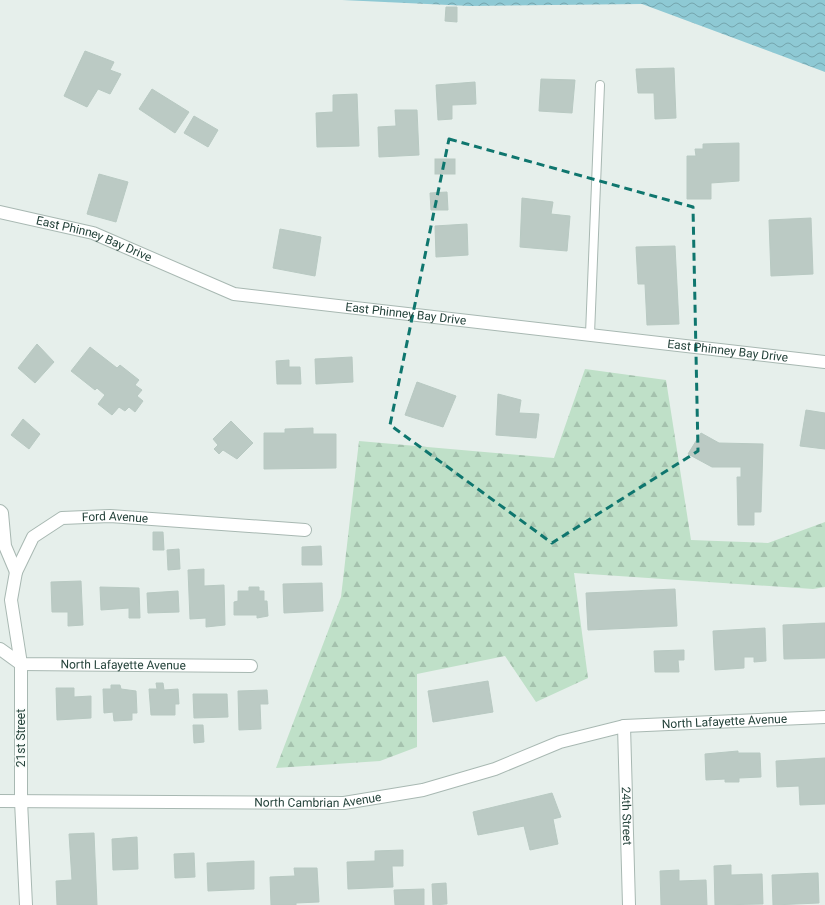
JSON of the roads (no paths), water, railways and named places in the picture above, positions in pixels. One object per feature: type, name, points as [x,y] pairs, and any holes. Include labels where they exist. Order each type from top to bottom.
[{"type":"street","name":"East Phinney Bay Drive","points":[[0,212],[93,233],[234,294],[825,362]]},
{"type":"street","points":[[0,511],[2,513],[5,546],[16,572]]},
{"type":"street","name":"Ford Avenue","points":[[16,572],[33,537],[62,518],[110,516],[305,530]]},
{"type":"street","name":"21st Street","points":[[16,572],[12,600],[21,664],[22,801],[26,905]]},
{"type":"street","points":[[0,649],[21,664]]},
{"type":"street","name":"North Lafayette Avenue","points":[[21,664],[251,666]]},
{"type":"street","name":"North Lafayette Avenue","points":[[624,726],[825,717]]},
{"type":"street","name":"North Cambrian Avenue","points":[[0,801],[344,803],[423,790],[495,769],[560,742],[624,726]]},
{"type":"street","name":"24th Street","points":[[624,726],[629,905]]},
{"type":"lane","points":[[590,334],[600,85]]},
{"type":"water","points":[[342,0],[825,0],[825,72],[642,4],[470,6]]}]
